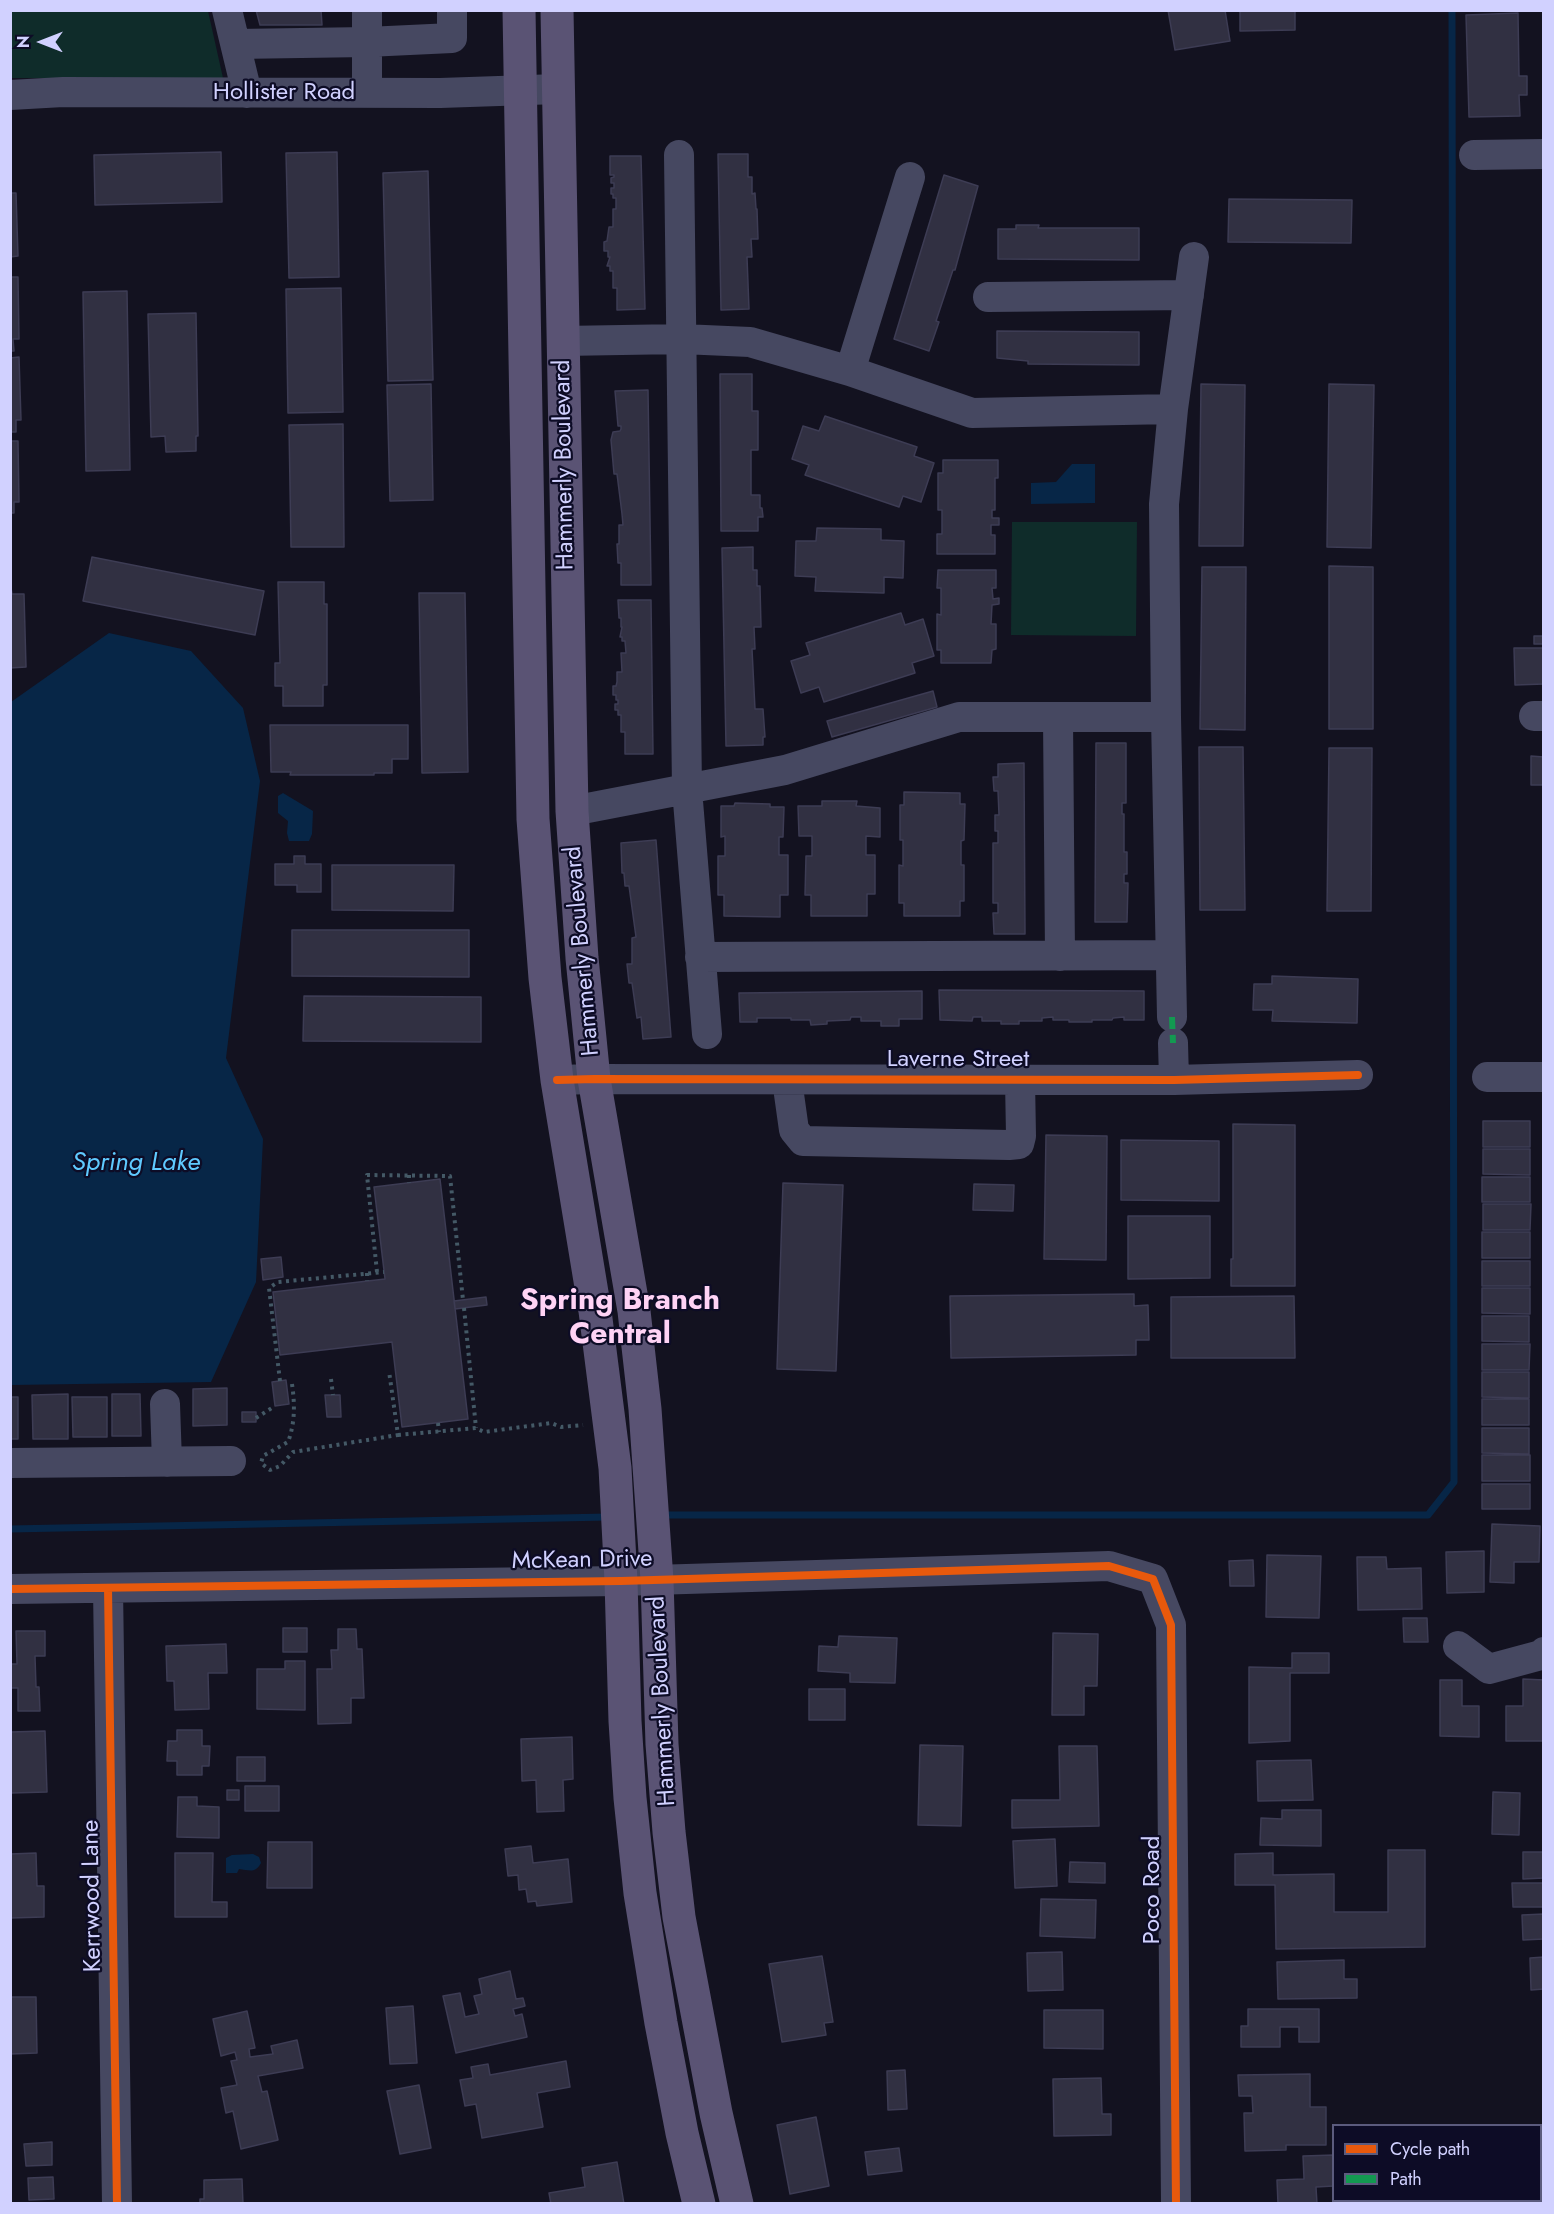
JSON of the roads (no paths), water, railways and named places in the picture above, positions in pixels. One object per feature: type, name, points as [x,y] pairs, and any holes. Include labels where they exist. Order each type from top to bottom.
[{"type":"main road","name":"Hammerly Boulevard","points":[[519,10],[533,819],[545,978],[557,1080],[595,1311],[615,1468],[625,1721],[640,1893],[661,2023],[682,2133],[699,2204]]},
{"type":"main road","name":"Hammerly Boulevard","points":[[557,10],[572,811],[582,958],[594,1078],[634,1311],[645,1409],[656,1566],[662,1744],[669,1832],[680,1917],[697,2014],[716,2113],[737,2204]]},
{"type":"main road","points":[[527,463],[565,463]]},
{"type":"main road","points":[[533,819],[572,811]]},
{"type":"main road","points":[[661,2023],[697,2014]]},
{"type":"street","points":[[227,10],[247,93]]},
{"type":"street","points":[[367,10],[367,93]]},
{"type":"street","points":[[236,44],[452,38],[452,10]]},
{"type":"street","name":"Hollister Road","points":[[10,95],[63,92],[367,93],[558,89]]},
{"type":"street","points":[[1474,155],[1544,154]]},
{"type":"street","points":[[680,155],[687,789],[707,1034]]},
{"type":"street","points":[[850,371],[910,177]]},
{"type":"street","points":[[1174,1080],[1170,955],[1164,504],[1173,409],[1194,257]]},
{"type":"street","points":[[988,297],[1189,295]]},
{"type":"street","points":[[562,341],[682,339],[750,342],[850,371],[972,413],[1173,409]]},
{"type":"street","points":[[572,811],[785,770],[959,717],[1166,717]]},
{"type":"street","points":[[1058,717],[1060,956]]},
{"type":"street","points":[[700,957],[1170,955]]},
{"type":"street","name":"Laverne Street","points":[[557,1080],[594,1078],[1174,1080],[1359,1075]]},
{"type":"street","points":[[1487,1077],[1544,1077]]},
{"type":"street","points":[[787,1080],[794,1130],[803,1141],[1009,1145],[1019,1144],[1021,1136],[1020,1080]]},
{"type":"street","points":[[165,1404],[167,1462]]},
{"type":"street","points":[[10,1463],[231,1461]]},
{"type":"street","name":"McKean Drive","points":[[10,1589],[108,1588],[656,1566],[1109,1566],[1153,1579]]},
{"type":"street","name":"Poco Road","points":[[1153,1579],[1171,1625],[1176,2204]]},
{"type":"street","name":"Kerrwood Lane","points":[[108,1588],[117,2204]]},
{"type":"street","points":[[1458,1646],[1489,1669],[1541,1655],[1544,1652]]},
{"type":"water","points":[[1072,464],[1095,464],[1095,503],[1031,504],[1031,483],[1056,482]]},
{"type":"water","name":"Spring Lake","points":[[109,633],[191,651],[243,708],[260,781],[226,1058],[263,1139],[256,1282],[211,1382],[11,1385],[11,702]]},
{"type":"water","points":[[283,793],[313,811],[312,834],[309,841],[289,841],[288,821],[278,813],[278,796]]},
{"type":"water","points":[[253,1854],[259,1857],[261,1863],[256,1869],[239,1869],[237,1873],[226,1873],[226,1858],[232,1855]]},
{"type":"waterway","points":[[661,1515],[1428,1515],[1454,1482],[1452,10]]},
{"type":"waterway","points":[[10,1529],[608,1517]]},
{"type":"district","name":"Spring Branch Central","points":[[620,1319]]}]
